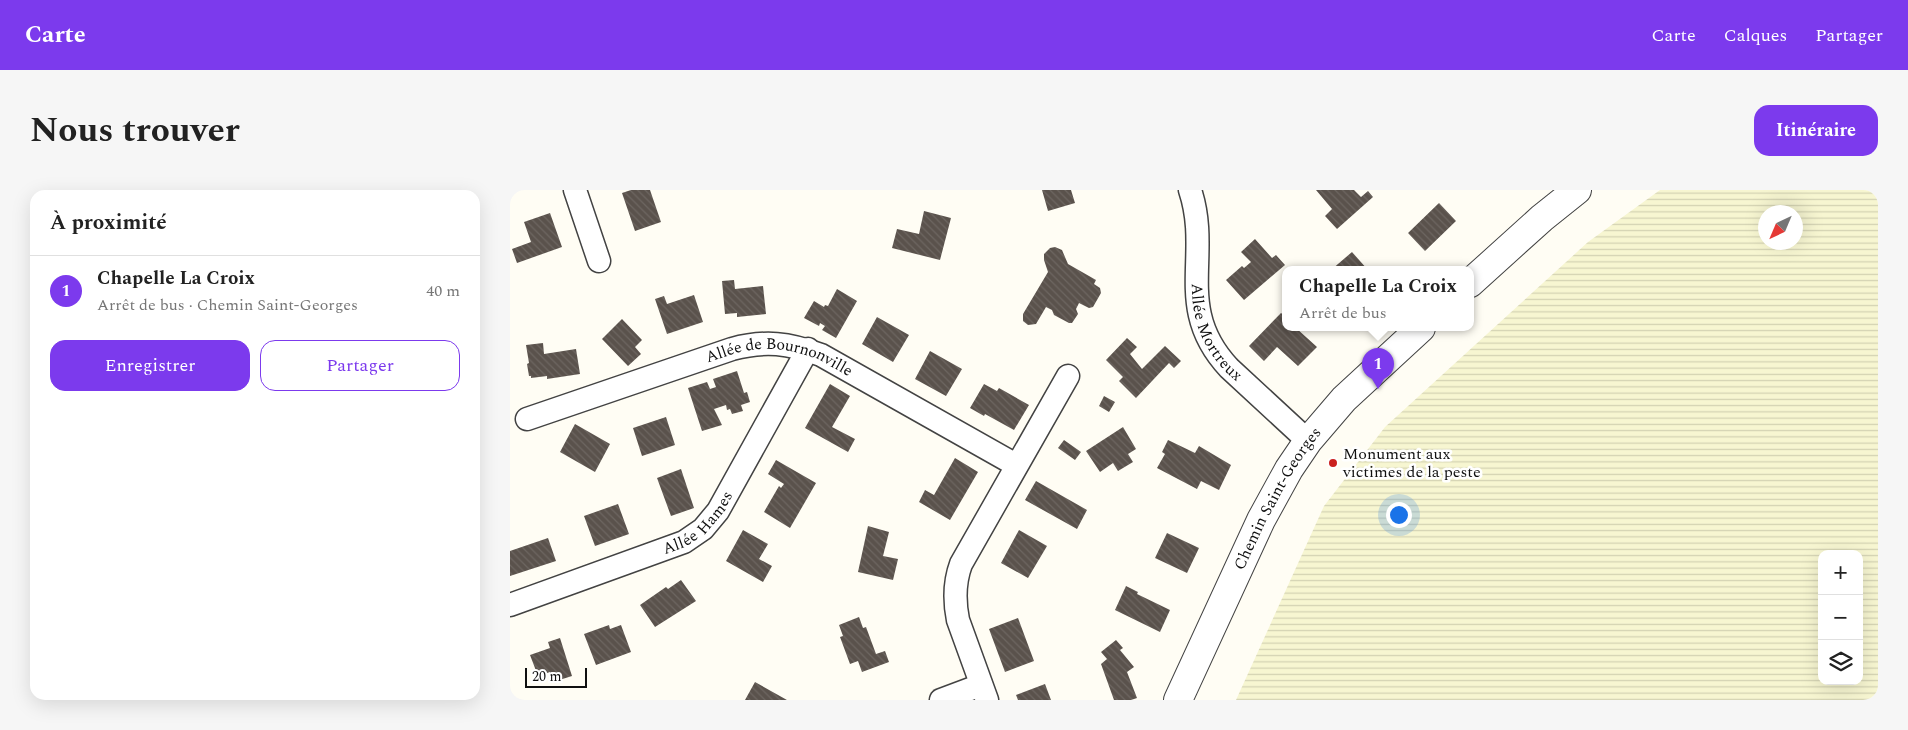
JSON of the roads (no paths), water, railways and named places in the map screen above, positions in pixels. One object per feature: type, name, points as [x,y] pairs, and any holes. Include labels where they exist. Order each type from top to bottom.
[{"type":"street","points":[[576,190],[599,261]]},
{"type":"street","name":"Allée Mortreux","points":[[1190,190],[1194,202],[1197,226],[1197,301],[1203,330],[1208,341],[1229,368],[1308,441]]},
{"type":"street","points":[[1474,279],[1576,190]]},
{"type":"street","name":"Chemin Saint-Georges","points":[[1178,700],[1262,520],[1289,469],[1308,441],[1344,399],[1418,331]]},
{"type":"street","name":"Allée de Bournonville","points":[[527,418],[740,347],[761,343],[780,344],[808,349],[821,354],[1016,465]]},
{"type":"street","name":"Allée Hames","points":[[510,605],[671,547],[689,539],[703,529],[718,511],[808,349]]},
{"type":"street","points":[[940,700],[984,692],[958,620],[955,607],[956,579],[961,564],[1068,376]]},
{"type":"place","name":"Chapelle La Croix","points":[[1378,389]]},
{"type":"place","name":"Monument aux victimes de la peste","points":[[1333,463]]}]
